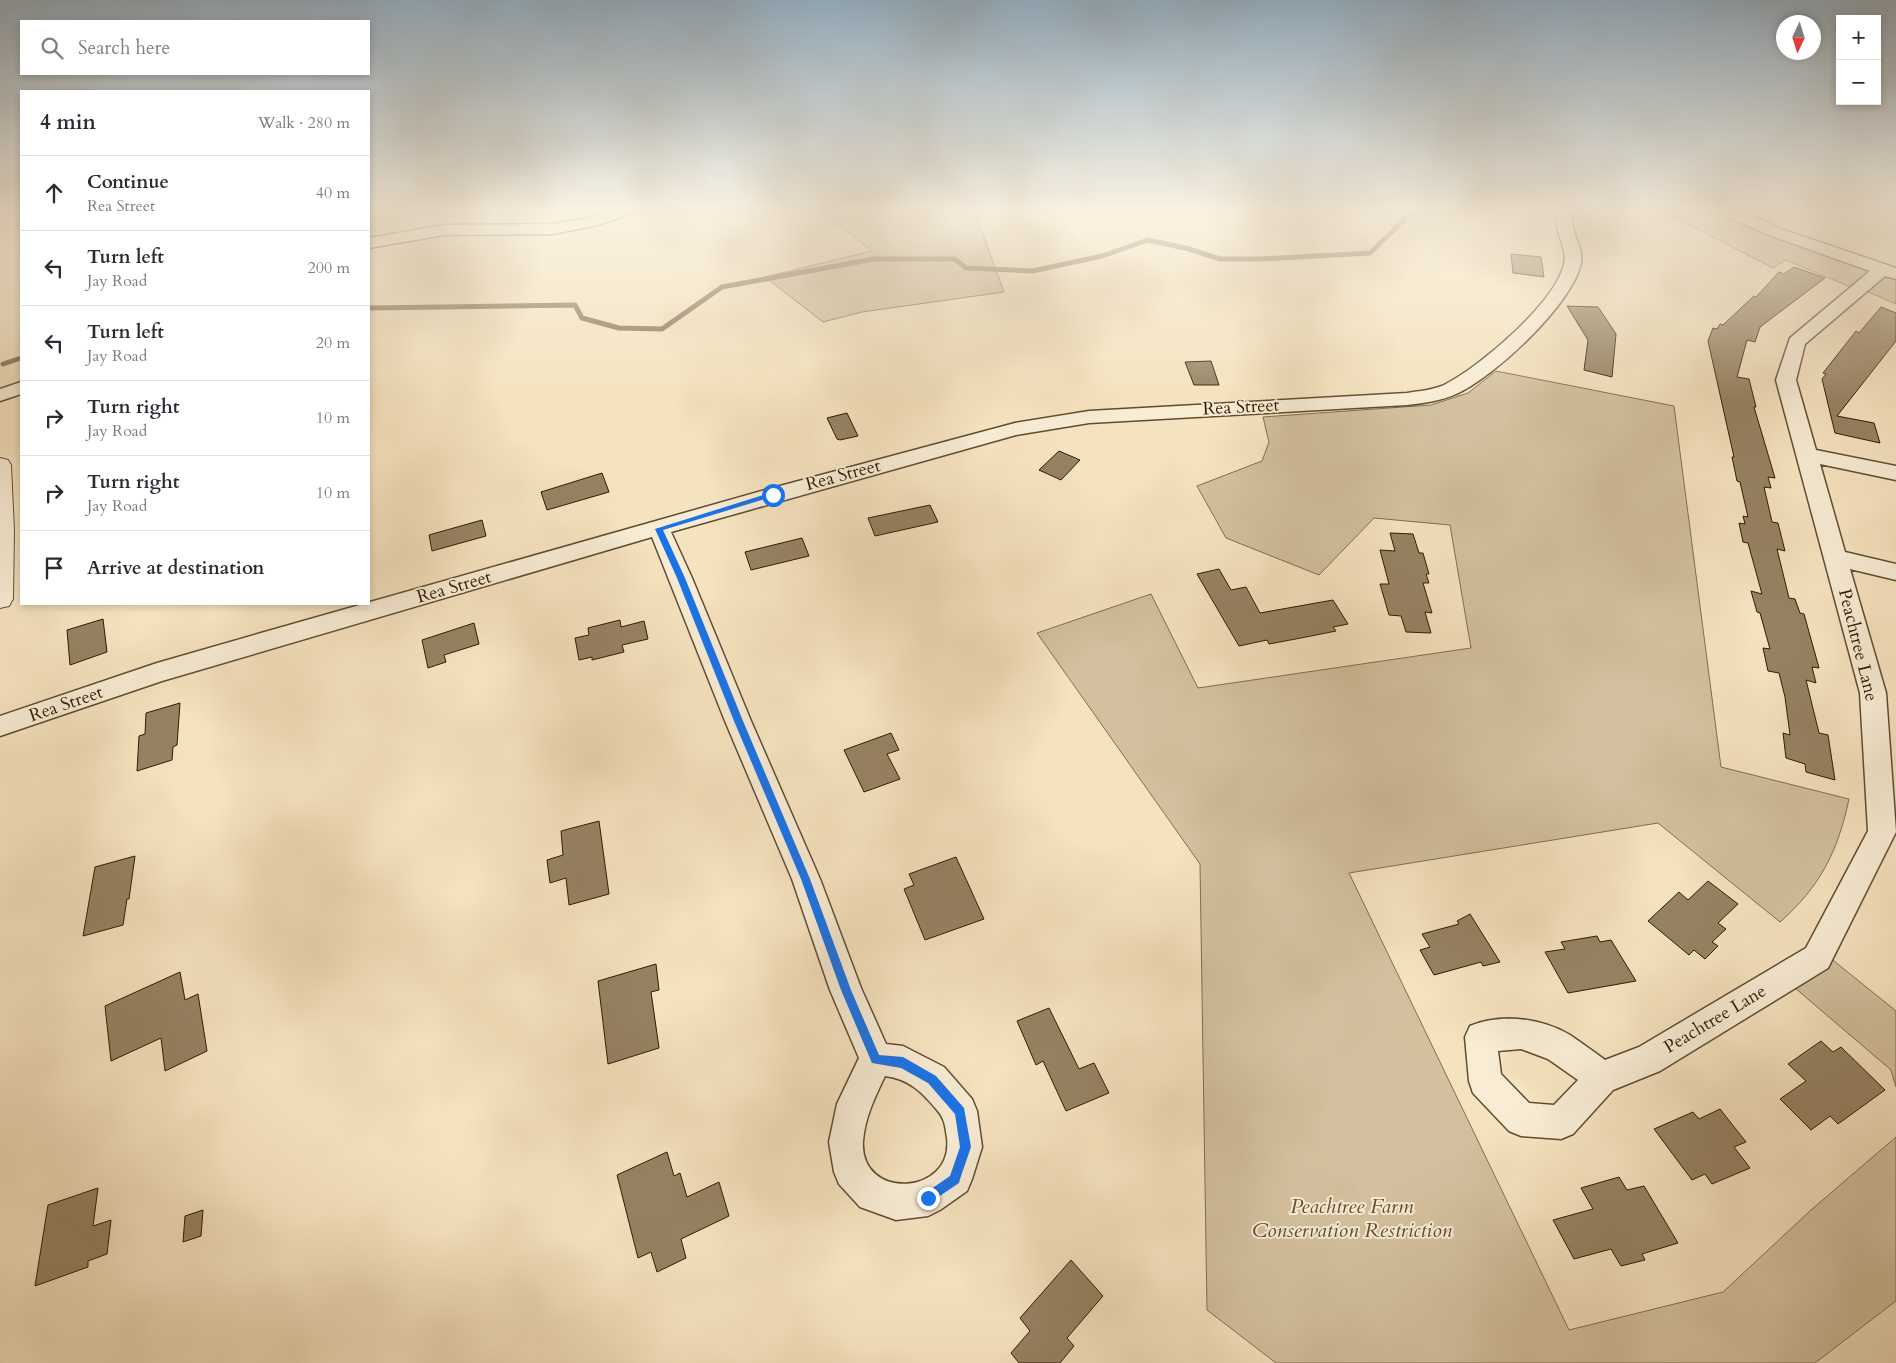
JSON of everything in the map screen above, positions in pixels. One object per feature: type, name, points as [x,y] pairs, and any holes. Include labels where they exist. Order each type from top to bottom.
[{"type":"street","name":"Rea Street","points":[[0,726],[157,673],[242,648],[782,492],[951,445],[1025,427],[1099,416],[1407,399],[1451,389],[1485,365],[1541,314],[1556,298],[1568,275]]},
{"type":"street","name":"Peachtree Lane","points":[[1602,1078],[1649,1060],[1817,958],[1882,832],[1874,693],[1786,380],[1796,342],[1885,275]]},
{"type":"street","points":[[0,395],[20,388]]},
{"type":"street","points":[[1807,455],[1896,473]]},
{"type":"street","points":[[0,465],[2,530],[0,599]]},
{"type":"street","points":[[659,529],[681,578],[738,721],[806,879],[846,990],[876,1060],[854,1104],[846,1142],[851,1172],[872,1195],[896,1202],[928,1198],[955,1179],[965,1147],[960,1111],[932,1079],[903,1062],[876,1060]]},
{"type":"street","points":[[1836,558],[1896,572]]},
{"type":"green space","points":[[775,275],[998,275],[1004,292],[862,312],[823,322],[765,277]]},
{"type":"green space","points":[[1821,275],[1876,275],[1858,290]]},
{"type":"green space","points":[[1884,275],[1896,276],[1896,304],[1866,291]]},
{"type":"green space","name":"Peachtree Farm Conservation Restriction","points":[[1496,371],[1674,406],[1721,767],[1849,799],[1845,818],[1833,852],[1817,881],[1794,909],[1780,922],[1658,823],[1349,873],[1569,1330],[1723,1292],[1811,1210],[1896,1137],[1896,1301],[1815,1363],[1276,1363],[1207,1310],[1200,864],[1037,633],[1151,594],[1198,688],[1471,648],[1450,525],[1374,518],[1319,575],[1226,538],[1197,486],[1262,461],[1269,442],[1263,417],[1431,405],[1468,393]]},
{"type":"green space","points":[[1829,957],[1896,1011],[1896,1087],[1891,1070],[1795,988]]},
{"type":"building","points":[[1525,275],[1544,275],[1544,277]]},
{"type":"building","points":[[1777,275],[1815,275],[1825,278],[1760,327],[1755,342],[1747,340],[1737,377],[1749,379],[1756,407],[1754,407],[1775,478],[1768,477],[1771,488],[1764,487],[1772,522],[1778,523],[1785,551],[1777,549],[1789,598],[1795,599],[1800,613],[1804,614],[1819,668],[1812,667],[1816,683],[1806,680],[1819,733],[1828,735],[1835,780],[1806,772],[1805,764],[1786,758],[1783,733],[1790,735],[1785,697],[1779,673],[1768,671],[1763,648],[1770,649],[1760,613],[1757,612],[1751,591],[1762,594],[1748,543],[1743,542],[1739,523],[1745,524],[1743,516],[1748,517],[1740,482],[1737,481],[1732,457],[1734,457],[1708,341],[1713,328],[1717,329],[1720,324],[1723,325],[1754,296],[1756,297]]},
{"type":"building","points":[[1567,306],[1598,307],[1616,334],[1612,377],[1584,370],[1588,340]]},
{"type":"building","points":[[1881,307],[1896,313],[1896,341],[1837,416],[1874,423],[1880,443],[1835,433],[1822,379],[1826,374],[1823,373],[1856,331],[1859,333]]},
{"type":"building","points":[[1211,361],[1219,385],[1194,385],[1185,362]]},
{"type":"building","points":[[847,413],[858,436],[840,440],[837,439],[827,418]]},
{"type":"building","points":[[1059,451],[1080,460],[1061,480],[1039,470]]},
{"type":"building","points":[[602,473],[609,492],[547,510],[541,492]]},
{"type":"building","points":[[930,505],[938,522],[875,536],[868,518]]},
{"type":"building","points":[[482,520],[486,536],[432,551],[429,535]]},
{"type":"building","points":[[1390,533],[1413,534],[1419,553],[1423,553],[1429,574],[1426,574],[1429,583],[1423,583],[1432,613],[1425,612],[1431,633],[1406,632],[1401,616],[1389,615],[1380,584],[1389,584],[1380,550],[1395,551]]},
{"type":"building","points":[[802,538],[809,556],[751,570],[745,552]]},
{"type":"building","points":[[1219,569],[1231,590],[1246,587],[1260,613],[1333,600],[1348,624],[1333,627],[1336,631],[1269,644],[1267,640],[1239,646],[1197,574]]},
{"type":"building","points":[[103,619],[107,652],[70,665],[67,630]]},
{"type":"building","points":[[620,620],[621,627],[644,621],[648,639],[622,645],[624,652],[592,660],[592,657],[579,660],[575,638],[589,635],[588,628]]},
{"type":"building","points":[[474,623],[479,644],[444,655],[446,662],[428,668],[422,640]]},
{"type":"building","points":[[180,703],[177,745],[173,747],[172,760],[137,771],[139,736],[145,734],[146,713]]},
{"type":"building","points":[[891,733],[899,750],[887,754],[900,779],[864,792],[844,750]]},
{"type":"building","points":[[599,821],[609,894],[569,905],[566,878],[550,883],[547,860],[563,855],[561,831]]},
{"type":"building","points":[[135,856],[123,925],[83,936],[95,867]]},
{"type":"building","points":[[956,857],[984,919],[925,940],[904,889],[914,885],[909,874]]},
{"type":"building","points":[[1708,881],[1738,904],[1718,923],[1726,929],[1712,942],[1718,946],[1705,959],[1694,950],[1689,955],[1648,921],[1679,892],[1688,900]]},
{"type":"building","points":[[1470,914],[1500,962],[1483,966],[1481,962],[1434,975],[1420,950],[1430,947],[1422,934],[1459,924],[1457,921]]},
{"type":"building","points":[[1597,936],[1600,942],[1611,940],[1636,981],[1568,993],[1545,952],[1565,949],[1561,942]]},
{"type":"building","points":[[656,964],[659,990],[651,992],[659,1048],[608,1064],[598,981]]},
{"type":"building","points":[[180,972],[185,1000],[198,994],[207,1051],[165,1071],[161,1038],[111,1061],[105,1006]]},
{"type":"building","points":[[1049,1008],[1079,1069],[1094,1063],[1109,1093],[1066,1111],[1043,1061],[1036,1065],[1017,1021]]},
{"type":"building","points":[[1821,1041],[1833,1052],[1841,1047],[1885,1090],[1838,1124],[1830,1116],[1811,1130],[1780,1099],[1806,1081],[1788,1064]]},
{"type":"building","points":[[1720,1109],[1746,1142],[1734,1147],[1750,1168],[1712,1184],[1705,1174],[1692,1180],[1654,1129],[1693,1112],[1699,1119]]},
{"type":"building","points":[[667,1152],[674,1176],[680,1173],[687,1197],[719,1182],[729,1216],[681,1239],[686,1258],[657,1272],[651,1252],[638,1258],[617,1175]]},
{"type":"building","points":[[1619,1177],[1627,1190],[1644,1186],[1678,1243],[1642,1254],[1645,1260],[1621,1266],[1611,1249],[1574,1259],[1553,1220],[1593,1209],[1581,1188]]},
{"type":"building","points":[[98,1188],[93,1226],[111,1220],[107,1254],[88,1261],[88,1267],[35,1286],[48,1205]]},
{"type":"building","points":[[203,1210],[201,1236],[183,1242],[185,1216]]},
{"type":"building","points":[[1071,1260],[1103,1296],[1067,1338],[1074,1346],[1060,1363],[1019,1363],[1011,1353],[1030,1331],[1020,1318]]},
{"type":"waterway","points":[[370,308],[575,305],[582,318],[619,328],[662,329],[722,287],[789,275]]},
{"type":"waterway","points":[[3,364],[20,358]]},
{"type":"route","points":[[773,495],[659,529],[681,578],[738,721],[806,879],[846,990],[876,1060],[903,1062],[932,1079],[960,1111],[965,1147],[955,1179],[928,1198]]}]
